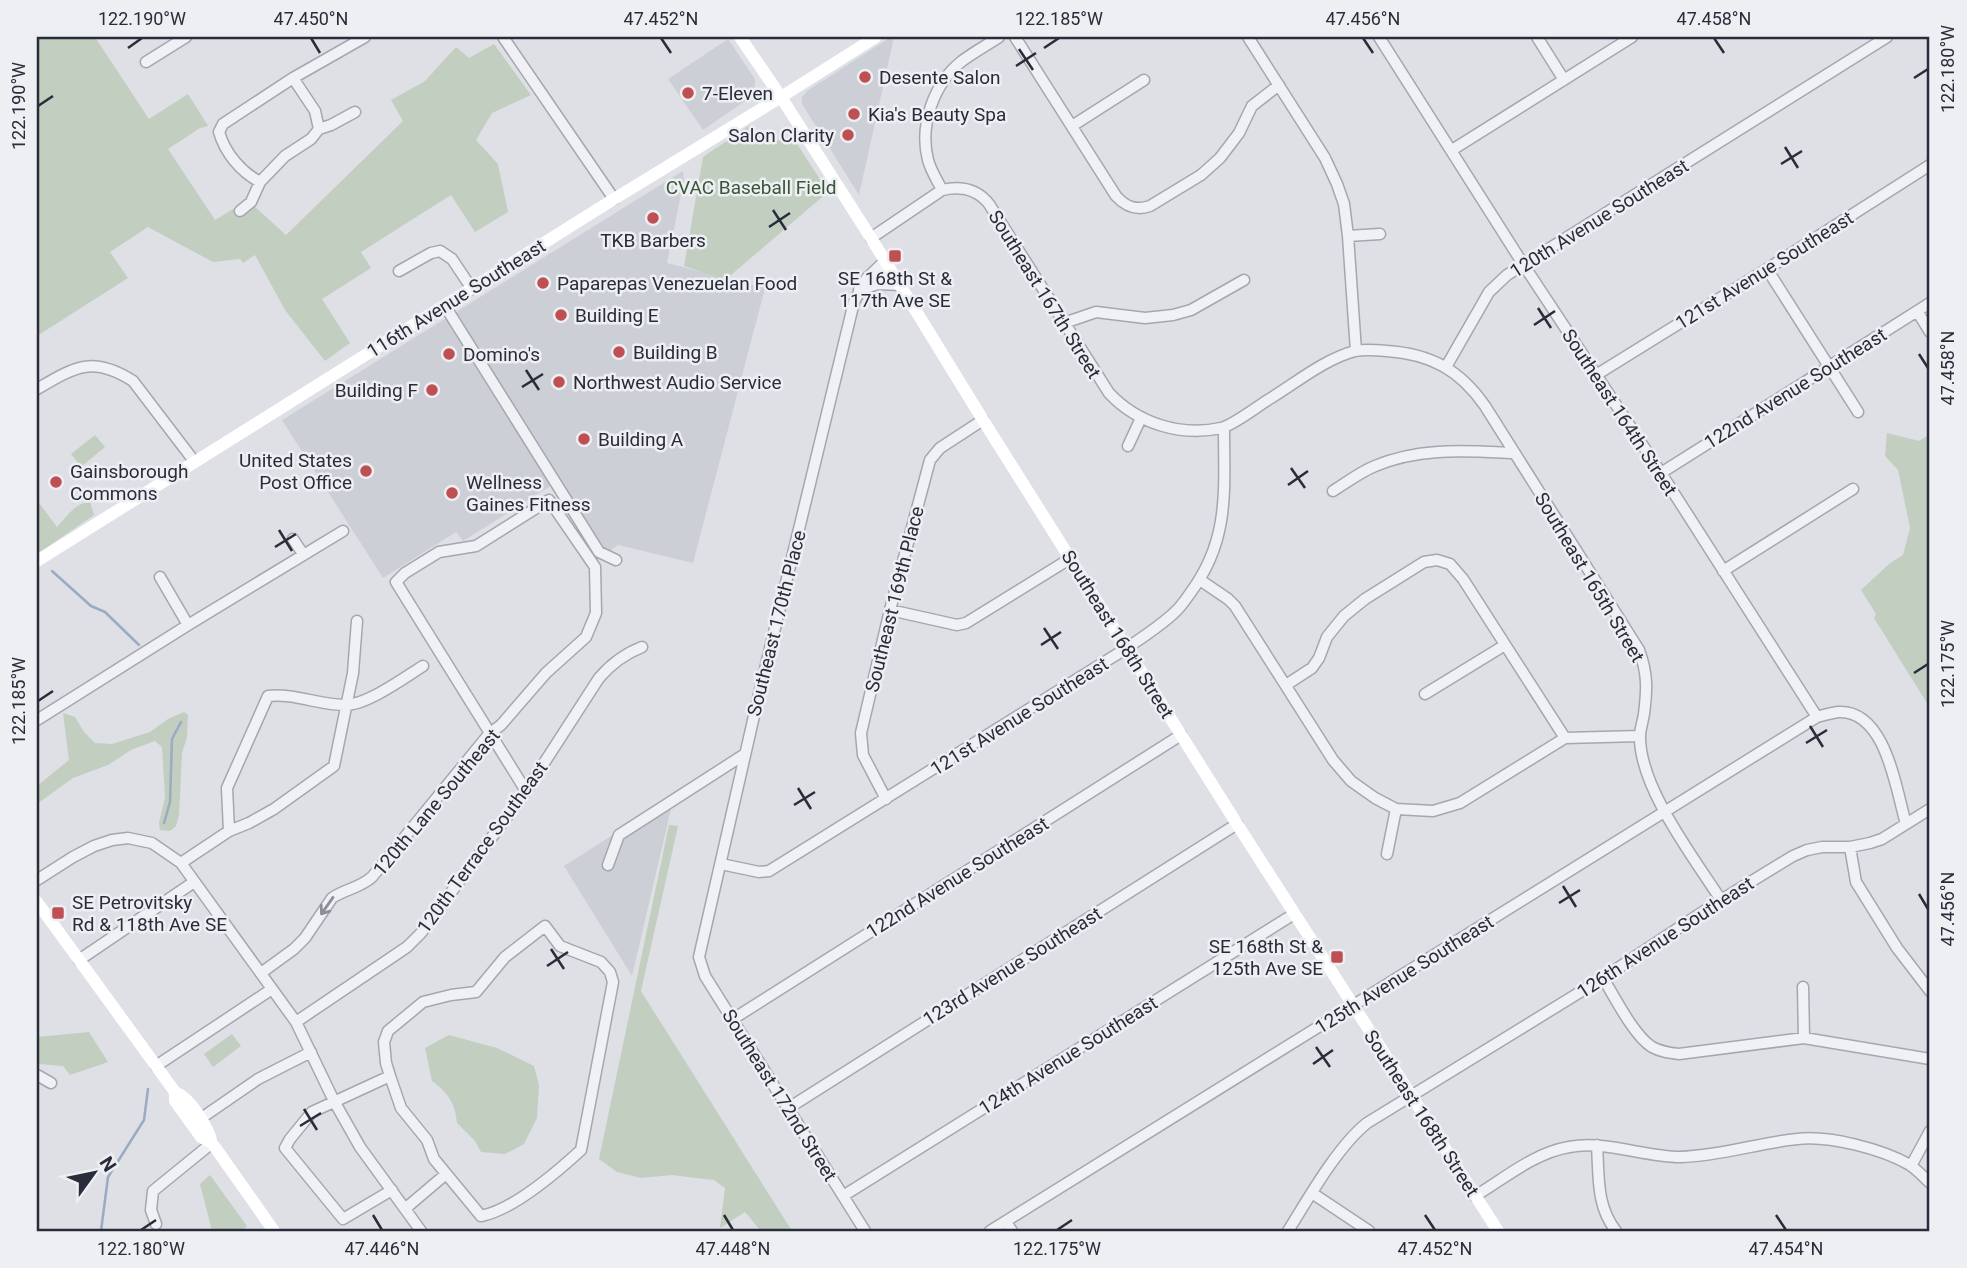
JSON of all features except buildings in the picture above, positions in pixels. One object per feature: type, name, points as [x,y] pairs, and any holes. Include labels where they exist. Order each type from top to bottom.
[{"type":"street","points":[[146,62],[186,37]]},
{"type":"street","points":[[260,182],[248,176],[224,146],[219,132],[223,124],[293,78],[365,37]]},
{"type":"street","points":[[503,37],[614,199]]},
{"type":"street","name":"Southeast 168th Street","points":[[740,37],[886,261],[1237,824],[1498,1231]]},
{"type":"street","name":"116th Avenue Southeast","points":[[37,561],[876,37]]},
{"type":"street","points":[[871,238],[942,190],[932,171],[925,143],[932,105],[944,82],[961,62],[999,37]]},
{"type":"street","points":[[1015,37],[1116,196],[1133,208],[1150,206],[1213,165],[1231,145],[1252,106],[1279,85]]},
{"type":"street","points":[[1248,37],[1332,170],[1344,204],[1356,351]]},
{"type":"street","name":"Southeast 164th Street","points":[[1379,37],[1817,717]]},
{"type":"street","points":[[1537,37],[1564,80]]},
{"type":"street","points":[[1452,150],[1632,37]]},
{"type":"street","name":"120th Avenue Southeast","points":[[1446,367],[1489,292],[1498,282],[1887,37]]},
{"type":"street","points":[[293,78],[315,111],[319,129]]},
{"type":"street","points":[[1072,126],[1144,80]]},
{"type":"street","points":[[240,211],[251,202],[260,182],[285,156],[311,139],[319,129],[355,112]]},
{"type":"street","name":"121st Avenue Southeast","points":[[1596,374],[1930,165]]},
{"type":"street","name":"Southeast 167th Street","points":[[942,190],[961,188],[985,199],[1118,403],[1141,418],[1168,428],[1224,428]]},
{"type":"street","points":[[1348,236],[1380,234]]},
{"type":"street","points":[[399,271],[431,253],[440,251],[452,259],[472,289]]},
{"type":"street","name":"Southeast 170th Place","points":[[699,957],[854,302],[866,279],[886,261]]},
{"type":"street","points":[[1767,269],[1858,412]]},
{"type":"street","points":[[1064,323],[1096,313],[1145,318],[1173,315],[1191,310],[1244,280]]},
{"type":"street","points":[[859,290],[878,285],[900,285]]},
{"type":"street","name":"122nd Avenue Southeast","points":[[1661,473],[1930,303]]},
{"type":"street","points":[[445,306],[599,552],[615,560]]},
{"type":"street","points":[[1917,311],[1930,332]]},
{"type":"street","points":[[1224,428],[1317,369],[1356,351],[1415,354],[1446,367]]},
{"type":"street","points":[[37,389],[69,371],[88,366],[100,365],[120,372],[133,381],[194,461]]},
{"type":"street","name":"Southeast 165th Street","points":[[1446,367],[1476,393],[1639,650],[1645,665],[1647,682],[1640,736],[1645,768],[1665,812],[1721,900]]},
{"type":"street","points":[[1128,446],[1141,418]]},
{"type":"street","name":"Southeast 169th Place","points":[[886,799],[863,755],[860,733],[890,610],[930,460],[940,448],[983,420]]},
{"type":"street","name":"121st Avenue Southeast","points":[[722,864],[759,872],[769,871],[1127,648],[1173,614],[1200,580],[1221,530],[1224,509],[1224,428]]},
{"type":"street","points":[[1333,491],[1373,467],[1409,455],[1445,451],[1514,453]]},
{"type":"street","points":[[1723,571],[1853,489]]},
{"type":"street","name":"120th Lane Southeast","points":[[261,973],[305,937],[332,898],[359,887],[372,877],[489,734],[501,725],[546,673],[586,637],[596,613],[594,567],[550,500],[476,546],[439,552],[405,573],[396,582],[489,734]]},
{"type":"street","points":[[37,720],[343,531]]},
{"type":"street","points":[[293,539],[303,554]]},
{"type":"street","points":[[890,610],[957,625],[966,624],[1071,558]]},
{"type":"street","points":[[1286,685],[1312,668],[1333,628],[1344,616],[1365,599],[1424,562],[1437,560],[1450,564],[1463,579],[1564,738]]},
{"type":"street","points":[[160,577],[188,625]]},
{"type":"street","points":[[1200,580],[1236,606],[1333,760],[1351,781],[1396,809],[1433,811],[1460,803],[1564,738],[1640,736]]},
{"type":"street","points":[[181,863],[229,831],[274,809],[334,766],[353,673],[357,621]]},
{"type":"street","points":[[1424,694],[1505,645]]},
{"type":"street","name":"120th Terrace Southeast","points":[[296,1022],[407,947],[421,933],[526,791],[599,678],[627,653],[642,647]]},
{"type":"street","points":[[229,831],[227,788],[268,696],[280,695],[347,705],[389,688],[423,666]]},
{"type":"street","points":[[1817,717],[1839,712],[1852,714],[1864,720],[1874,731],[1886,751],[1906,824]]},
{"type":"street","name":"125th Avenue Southeast","points":[[990,1231],[1817,717]]},
{"type":"street","points":[[489,734],[526,791]]},
{"type":"street","name":"122nd Avenue Southeast","points":[[733,1020],[1181,735]]},
{"type":"street","points":[[608,865],[619,835],[745,754]]},
{"type":"street","points":[[1387,854],[1396,809]]},
{"type":"street","name":"126th Avenue Southeast","points":[[1288,1231],[1354,1134],[1410,1096],[1603,978],[1793,856],[1822,847],[1870,844],[1930,809]]},
{"type":"street","name":"123rd Avenue Southeast","points":[[787,1109],[1237,824]]},
{"type":"street","points":[[37,880],[94,846],[128,838],[152,843],[181,863],[296,1022],[334,1101],[360,1147],[421,1231]]},
{"type":"street","points":[[1850,847],[1856,882],[1897,948],[1930,991]]},
{"type":"street","points":[[79,960],[194,882]]},
{"type":"street","points":[[37,902],[175,1092],[183,1095],[209,1131],[212,1143],[274,1231]]},
{"type":"street","name":"124th Avenue Southeast","points":[[843,1196],[1294,914]]},
{"type":"street","points":[[545,926],[559,946],[601,962],[610,972],[613,982],[581,1150],[566,1164],[495,1213],[481,1216],[434,1159],[427,1140],[401,1108],[390,1076],[384,1042],[388,1031],[423,1002],[476,992],[505,957],[545,926]]},
{"type":"street","name":"Southeast 172nd Street","points":[[699,957],[705,976],[865,1231]]},
{"type":"street","points":[[1603,978],[1639,1036],[1659,1050],[1679,1054],[1804,1038],[1930,1059]]},
{"type":"street","points":[[1803,987],[1804,1038]]},
{"type":"street","points":[[156,1066],[272,989]]},
{"type":"street","points":[[200,1119],[258,1079],[311,1052]]},
{"type":"street","points":[[37,1075],[51,1083]]},
{"type":"street","points":[[390,1076],[312,1112],[285,1148],[343,1219],[392,1190]]},
{"type":"street","points":[[175,1092],[175,1101],[201,1137],[212,1143]]},
{"type":"street","points":[[1911,1166],[1930,1130]]},
{"type":"street","points":[[1475,1196],[1540,1155],[1570,1146],[1597,1145],[1679,1157],[1818,1138],[1853,1144],[1911,1166],[1930,1183]]},
{"type":"street","points":[[156,1224],[151,1210],[153,1191],[212,1143]]},
{"type":"street","points":[[1597,1145],[1601,1201],[1616,1231]]},
{"type":"street","points":[[406,1209],[446,1174]]},
{"type":"street","points":[[1312,1193],[1370,1231]]},
{"type":"street","points":[[1006,1222],[1012,1231]]},
{"type":"shaded area","points":[[894,37],[859,195],[802,104],[802,97],[807,91]]},
{"type":"shaded area","points":[[728,39],[755,79],[755,84],[751,97],[703,130],[668,79]]},
{"type":"shaded area","points":[[683,171],[684,180],[667,263],[765,288],[693,563],[618,545],[599,559],[552,485],[463,541],[456,532],[383,578],[282,420]]},
{"type":"shaded area","points":[[674,796],[632,976],[564,866]]},
{"type":"green space","points":[[37,37],[95,37],[149,119],[188,94],[208,126],[200,128],[168,149],[215,220],[235,208],[241,217],[254,206],[286,235],[403,121],[391,100],[425,81],[456,47],[469,58],[494,44],[531,95],[492,113],[476,140],[498,164],[508,212],[475,232],[451,195],[361,252],[371,268],[322,299],[350,343],[325,361],[285,310],[255,255],[243,263],[240,259],[213,262],[148,227],[110,252],[128,278],[37,336]]},
{"type":"green space","name":"CVAC Baseball Field","points":[[750,125],[753,130],[788,144],[796,142],[828,192],[731,275],[720,278],[684,266],[703,157]]},
{"type":"green space","points":[[1887,433],[1919,441],[1930,434],[1930,708],[1874,618],[1876,614],[1861,590],[1903,555],[1910,528],[1898,470],[1885,456]]},
{"type":"green space","points":[[95,435],[105,447],[81,467],[71,454]]},
{"type":"green space","points":[[37,500],[57,527],[72,511],[85,503],[90,502],[94,515],[37,554]]},
{"type":"green space","points":[[184,712],[188,715],[187,737],[182,753],[179,815],[176,826],[170,831],[160,830],[165,797],[162,747],[155,741],[131,750],[108,765],[73,778],[37,804],[37,786],[69,760],[63,713],[75,717],[95,743],[112,744],[150,732]]},
{"type":"green space","points":[[669,825],[678,826],[641,991],[792,1231],[761,1231],[745,1212],[720,1228],[725,1188],[714,1180],[672,1175],[641,1178],[617,1172],[599,1159]]},
{"type":"green space","points":[[89,1032],[108,1062],[70,1075],[63,1066],[39,1064],[37,1061],[37,1037]]},
{"type":"green space","points":[[232,1034],[241,1046],[213,1067],[204,1054]]},
{"type":"green space","points":[[449,1035],[497,1048],[534,1066],[539,1085],[537,1118],[524,1144],[505,1154],[481,1152],[475,1141],[457,1123],[450,1099],[432,1081],[425,1048]]},
{"type":"green space","points":[[210,1175],[247,1226],[242,1231],[212,1231],[200,1184]]},
{"type":"waterway","points":[[52,571],[91,606],[105,612],[139,645]]},
{"type":"waterway","points":[[164,823],[170,802],[172,739],[181,722]]},
{"type":"waterway","points":[[101,1231],[108,1177],[144,1120],[148,1089]]},
{"type":"place","name":"Desente Salon","points":[[865,77]]},
{"type":"place","name":"7-Eleven","points":[[688,93]]},
{"type":"place","name":"Kia's Beauty Spa","points":[[854,114]]},
{"type":"place","name":"Salon Clarity","points":[[848,135]]},
{"type":"place","name":"TKB Barbers","points":[[653,218]]},
{"type":"place","name":"SE 168th St & 117th Ave SE","points":[[895,256]]},
{"type":"place","name":"Paparepas Venezuelan Food","points":[[543,283]]},
{"type":"place","name":"Building E","points":[[561,315]]},
{"type":"place","name":"Building B","points":[[619,352]]},
{"type":"place","name":"Domino's","points":[[449,354]]},
{"type":"place","name":"Northwest Audio Service","points":[[559,382]]},
{"type":"place","name":"Building F","points":[[432,390]]},
{"type":"place","name":"Building A","points":[[584,439]]},
{"type":"place","name":"United States Post Office","points":[[366,471]]},
{"type":"place","name":"Gainsborough Commons","points":[[56,482]]},
{"type":"place","name":"Wellness Gaines Fitness","points":[[452,493]]},
{"type":"place","name":"SE Petrovitsky Rd & 118th Ave SE","points":[[58,913]]},
{"type":"place","name":"SE 168th St & 125th Ave SE","points":[[1337,957]]}]
